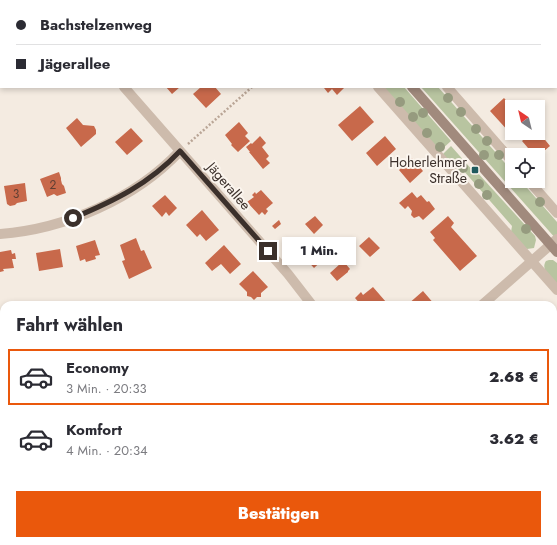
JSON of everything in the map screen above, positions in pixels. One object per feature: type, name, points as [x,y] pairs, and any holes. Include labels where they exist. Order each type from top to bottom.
[{"type":"street","name":"Jägerallee","points":[[125,88],[284,269],[309,301]]},
{"type":"street","points":[[379,88],[557,290]]},
{"type":"street","points":[[413,88],[555,245],[532,262],[487,301]]},
{"type":"street","points":[[448,88],[505,153]]},
{"type":"street","points":[[0,234],[35,229],[68,220],[98,208],[117,199],[141,184],[168,163],[180,151]]},
{"type":"street","points":[[535,188],[557,213]]},
{"type":"path","points":[[180,151],[251,88]]},
{"type":"green space","points":[[384,88],[405,88],[451,141],[440,151]]},
{"type":"green space","points":[[422,88],[439,88],[505,163],[505,182]]},
{"type":"green space","points":[[451,146],[474,172],[476,171],[535,236],[536,240],[534,248],[527,249],[511,232],[512,226],[456,162],[450,163],[443,154]]},
{"type":"green space","points":[[511,188],[527,188],[557,222],[557,240]]},
{"type":"green space","points":[[553,260],[557,263],[557,285],[549,277],[544,268],[546,261]]},
{"type":"building","points":[[167,88],[179,88],[172,94]]},
{"type":"building","points":[[200,88],[216,88],[221,94],[206,108],[193,94]]},
{"type":"building","points":[[324,88],[344,88],[337,95],[332,89],[328,93]]},
{"type":"building","points":[[504,98],[506,100],[505,127],[490,111]]},
{"type":"building","points":[[360,106],[374,122],[352,141],[338,125]]},
{"type":"building","points":[[77,118],[83,125],[94,126],[96,130],[96,134],[81,147],[66,128]]},
{"type":"building","points":[[239,122],[248,133],[245,136],[250,141],[238,152],[231,145],[232,144],[225,135]]},
{"type":"building","points":[[131,128],[143,141],[127,155],[115,142]]},
{"type":"building","points":[[260,136],[266,143],[262,147],[269,156],[266,159],[270,163],[263,169],[246,147],[251,143],[252,144]]},
{"type":"building","points":[[385,136],[396,149],[377,166],[366,153]]},
{"type":"building","points":[[545,140],[550,146],[545,150],[545,148],[528,148],[522,141]]},
{"type":"building","points":[[412,158],[423,171],[410,183],[399,170]]},
{"type":"building","points":[[59,172],[66,193],[57,196],[54,194],[47,197],[40,179]]},
{"type":"building","points":[[25,183],[27,201],[10,206],[7,204],[4,186]]},
{"type":"building","points":[[261,190],[273,203],[266,209],[268,211],[265,215],[262,212],[259,215],[247,202],[254,197],[252,195],[255,192],[256,194]]},
{"type":"building","points":[[412,192],[417,198],[421,195],[427,202],[429,201],[435,209],[423,220],[419,216],[414,218],[411,215],[412,211],[408,206],[405,209],[399,203]]},
{"type":"building","points":[[165,195],[177,208],[169,216],[166,212],[162,217],[152,206]]},
{"type":"building","points":[[202,210],[219,230],[206,241],[200,234],[197,237],[186,225]]},
{"type":"building","points":[[315,216],[323,225],[314,234],[305,224]]},
{"type":"building","points":[[448,216],[454,223],[451,227],[477,256],[460,271],[433,240],[435,238],[430,232]]},
{"type":"building","points":[[279,220],[281,224],[275,229],[272,226]]},
{"type":"building","points":[[369,237],[380,248],[370,257],[359,246]]},
{"type":"building","points":[[136,238],[141,251],[144,250],[152,268],[129,279],[122,261],[125,260],[120,245]]},
{"type":"building","points":[[95,240],[100,255],[95,256],[96,259],[86,262],[85,259],[80,261],[76,246]]},
{"type":"building","points":[[315,243],[327,256],[314,268],[302,255]]},
{"type":"building","points":[[224,245],[241,264],[230,274],[221,264],[212,271],[205,263]]},
{"type":"building","points":[[60,249],[63,267],[39,271],[36,253]]},
{"type":"building","points":[[11,250],[12,254],[15,253],[16,259],[12,259],[14,268],[3,269],[4,271],[0,272],[0,252]]},
{"type":"building","points":[[341,263],[343,265],[345,263],[350,269],[337,281],[330,273]]},
{"type":"building","points":[[253,271],[268,287],[261,293],[261,297],[257,297],[254,300],[247,296],[247,292],[239,284]]},
{"type":"building","points":[[373,287],[385,301],[358,301],[355,298],[361,292],[363,295]]},
{"type":"building","points":[[423,291],[432,301],[412,301]]},
{"type":"place","name":"Hoherlehmer Straße","points":[[475,170]]},
{"type":"route","points":[[73,218],[92,211],[134,189],[168,163],[180,151],[268,251]]}]
